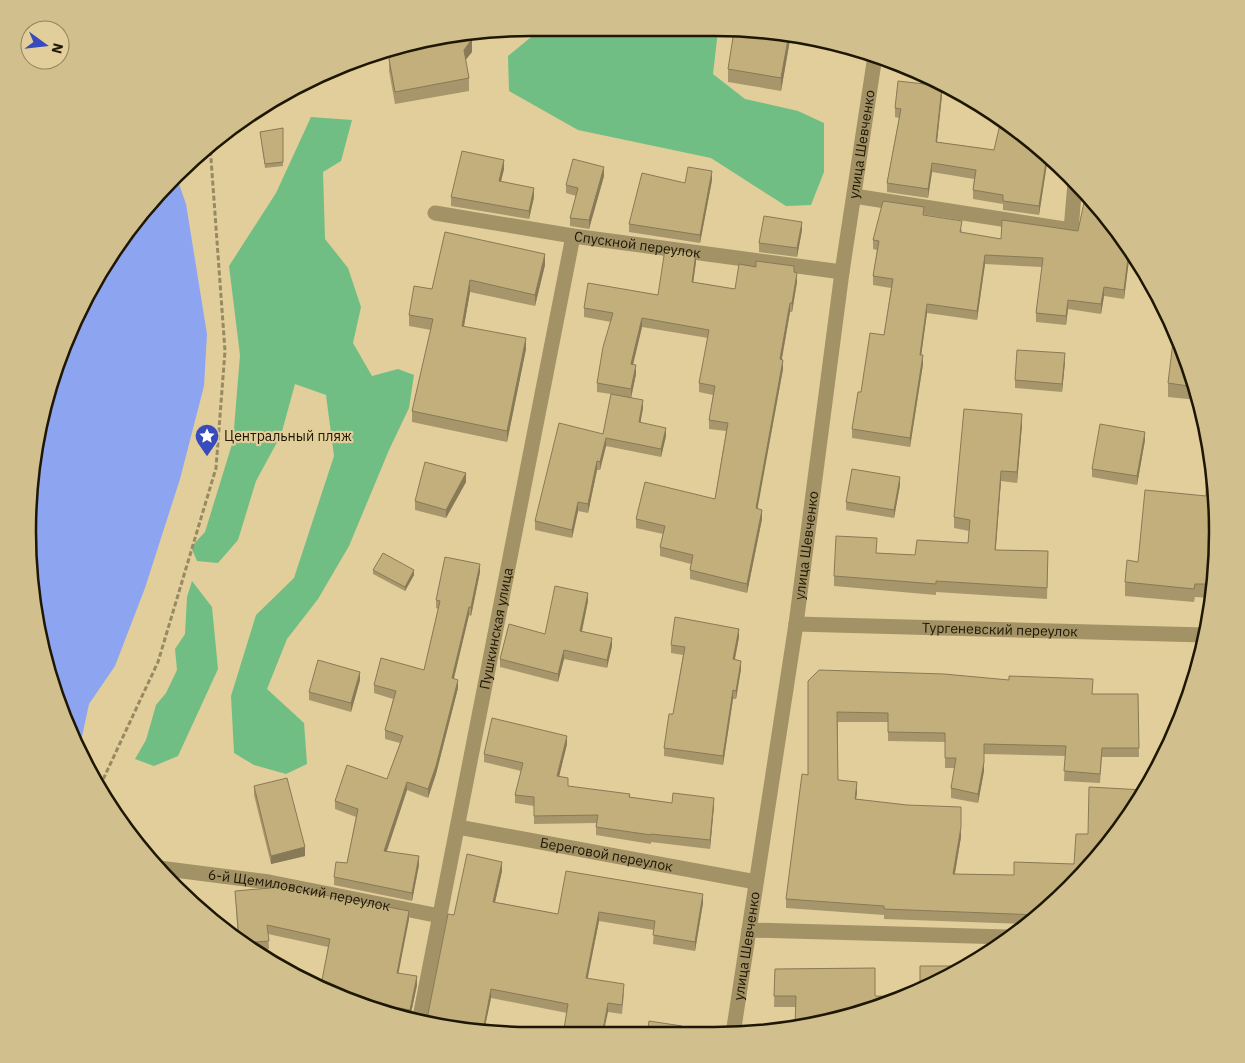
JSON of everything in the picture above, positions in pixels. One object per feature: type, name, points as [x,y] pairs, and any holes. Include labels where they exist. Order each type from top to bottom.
[{"type":"street","name":"улица Шевченко","points":[[734,1026],[796,624],[842,272],[873,63]]},
{"type":"street","points":[[854,196],[1071,230],[1074,192]]},
{"type":"street","name":"Спускной переулок","points":[[435,213],[572,236],[842,272]]},
{"type":"street","name":"Пушкинская улица","points":[[421,1014],[572,236]]},
{"type":"street","name":"Тургеневский переулок","points":[[796,624],[1198,635]]},
{"type":"street","name":"Береговой переулок","points":[[458,827],[756,882]]},
{"type":"street","name":"6-й Щемиловский переулок","points":[[169,869],[269,882],[440,916]]},
{"type":"street","points":[[749,930],[998,937]]},
{"type":"path","points":[[103,779],[158,662],[216,468],[225,351],[211,154]]},
{"type":"green space","points":[[532,36],[717,36],[713,74],[745,99],[798,111],[824,123],[824,172],[811,205],[786,206],[711,158],[578,130],[509,91],[508,56]]},
{"type":"green space","points":[[311,117],[352,120],[341,161],[323,172],[325,239],[348,268],[361,307],[353,343],[372,376],[398,369],[414,375],[409,408],[389,450],[349,546],[318,599],[287,639],[267,689],[304,723],[307,764],[286,774],[254,765],[234,753],[231,696],[256,615],[294,578],[334,456],[326,395],[295,384],[281,435],[256,481],[238,540],[218,563],[197,561],[191,547],[205,532],[233,441],[240,355],[229,266],[276,193]]},
{"type":"green space","points":[[192,581],[212,607],[218,669],[178,756],[154,766],[135,759],[146,740],[156,705],[166,693],[177,670],[175,649],[185,634],[187,597]]},
{"type":"water","points":[[179,183],[186,204],[207,334],[204,386],[180,479],[145,588],[115,666],[89,704],[82,739],[53,660],[40,596],[36,532],[40,467],[53,403],[74,342],[87,312],[120,256],[159,205]]},
{"type":"building","points":[[733,37],[788,42],[781,78],[728,69]]},
{"type":"building","points":[[472,40],[464,50],[469,78],[395,92],[389,59],[403,53]]},
{"type":"building","points":[[898,81],[927,84],[941,92],[936,142],[994,150],[999,127],[1046,164],[1039,206],[1003,201],[1003,195],[973,190],[976,170],[932,163],[928,189],[887,183],[901,109],[895,108]]},
{"type":"building","points":[[283,128],[283,162],[265,164],[260,132]]},
{"type":"building","points":[[462,151],[504,160],[499,181],[534,188],[529,211],[451,197]]},
{"type":"building","points":[[573,159],[604,167],[589,220],[570,218],[578,188],[566,185]]},
{"type":"building","points":[[688,167],[712,171],[700,235],[629,224],[642,173],[685,183]]},
{"type":"building","points":[[883,201],[924,207],[923,215],[962,221],[960,232],[1001,239],[1002,220],[1078,231],[1084,203],[1128,260],[1124,290],[1104,287],[1101,304],[1068,300],[1066,316],[1036,313],[1043,258],[985,255],[977,311],[927,304],[920,355],[923,355],[910,438],[852,429],[858,392],[861,392],[870,333],[884,335],[893,279],[873,276],[879,241],[873,240]]},
{"type":"building","points":[[764,216],[802,222],[797,248],[759,243]]},
{"type":"building","points":[[445,232],[545,254],[535,295],[470,280],[462,326],[526,338],[507,431],[412,411],[433,319],[409,315],[414,286],[432,289]]},
{"type":"building","points":[[665,249],[696,253],[692,282],[735,289],[739,264],[756,267],[756,261],[794,266],[794,272],[797,273],[780,359],[783,360],[756,508],[762,510],[747,584],[690,570],[693,555],[660,547],[665,526],[636,519],[645,482],[715,499],[728,423],[709,420],[715,386],[699,383],[709,330],[642,318],[631,364],[636,365],[631,389],[597,383],[603,347],[613,313],[584,308],[588,283],[658,295]]},
{"type":"building","points":[[1172,346],[1186,386],[1168,383]]},
{"type":"building","points":[[1017,350],[1065,353],[1062,384],[1015,380]]},
{"type":"building","points":[[611,394],[643,400],[639,422],[666,428],[661,449],[606,438],[600,462],[597,461],[588,504],[578,502],[572,530],[535,521],[559,423],[603,434]]},
{"type":"building","points":[[964,409],[1022,414],[1017,472],[1001,471],[995,550],[1048,551],[1047,588],[936,581],[936,584],[834,576],[836,536],[877,538],[876,553],[915,555],[917,540],[968,543],[970,520],[954,517]]},
{"type":"building","points":[[1100,424],[1145,432],[1137,476],[1092,469]]},
{"type":"building","points":[[425,462],[466,473],[446,510],[415,501]]},
{"type":"building","points":[[852,469],[900,477],[894,510],[846,502]]},
{"type":"building","points":[[1206,481],[1209,532],[1206,584],[1195,584],[1194,589],[1125,582],[1127,560],[1138,562],[1145,490],[1206,496]]},
{"type":"building","points":[[383,553],[414,570],[405,587],[373,570]]},
{"type":"building","points":[[445,557],[480,564],[471,607],[469,607],[452,678],[458,680],[436,766],[428,789],[407,782],[384,851],[419,856],[412,893],[334,877],[336,862],[347,863],[358,809],[335,801],[347,765],[387,779],[403,736],[385,730],[396,691],[374,685],[381,658],[424,670],[440,601],[436,600]]},
{"type":"building","points":[[555,586],[588,593],[580,631],[612,638],[607,660],[564,650],[558,674],[500,659],[509,624],[545,634]]},
{"type":"building","points":[[675,617],[739,629],[733,659],[741,661],[736,691],[733,690],[723,756],[664,748],[669,714],[673,714],[685,647],[671,645]]},
{"type":"building","points":[[318,660],[360,672],[351,703],[309,692]]},
{"type":"building","points":[[819,670],[944,674],[1009,680],[1009,676],[1093,679],[1092,694],[1138,694],[1139,748],[1102,748],[1100,774],[1064,771],[1066,746],[984,744],[984,762],[978,794],[951,788],[956,758],[945,758],[945,733],[888,732],[888,713],[837,712],[838,780],[857,782],[855,799],[907,805],[961,807],[961,827],[953,874],[1014,875],[1014,862],[1074,864],[1076,834],[1088,834],[1089,787],[1136,790],[1125,807],[1086,858],[1064,882],[1027,915],[884,909],[884,906],[786,899],[802,774],[808,775],[808,681]]},
{"type":"building","points":[[492,718],[567,736],[557,776],[568,778],[568,786],[630,794],[629,797],[672,803],[673,793],[714,798],[710,840],[651,835],[596,827],[598,815],[534,816],[534,797],[515,795],[523,763],[484,754]]},
{"type":"building","points":[[287,778],[305,847],[271,856],[254,786]]},
{"type":"building","points":[[467,854],[502,862],[493,902],[558,914],[566,871],[703,894],[695,942],[653,935],[655,921],[599,912],[586,978],[624,984],[622,1005],[608,1003],[604,1027],[564,1027],[568,1004],[491,989],[484,1025],[428,1015],[448,914],[454,915]]},
{"type":"building","points":[[282,887],[409,911],[397,973],[417,976],[410,1010],[372,1000],[322,980],[330,939],[267,925],[269,941],[255,942],[238,930],[235,891]]},
{"type":"building","points":[[920,966],[950,966],[933,976],[920,982]]},
{"type":"building","points":[[875,968],[875,996],[883,996],[842,1010],[795,1020],[796,996],[774,996],[775,969]]},
{"type":"building","points":[[649,1021],[682,1026],[682,1027],[648,1027]]},
{"type":"place","name":"Центральный пляж","points":[[207,457]]}]
